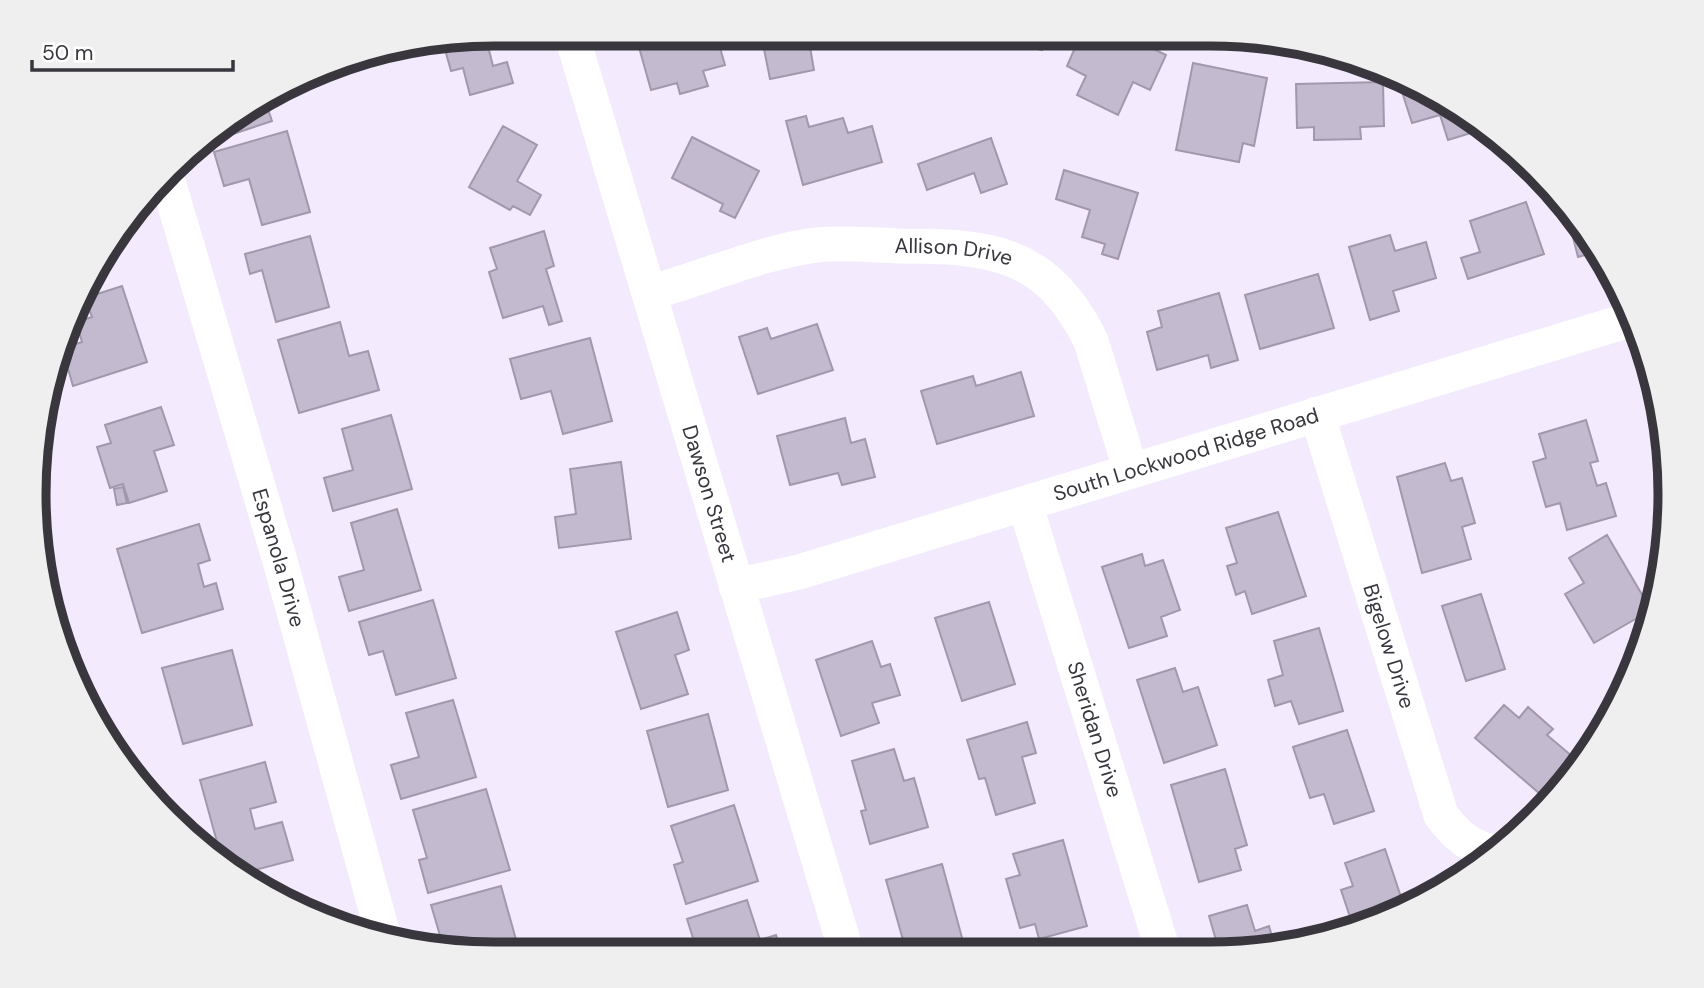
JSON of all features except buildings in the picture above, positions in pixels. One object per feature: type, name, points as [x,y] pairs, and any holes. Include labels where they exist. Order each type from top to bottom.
[{"type":"street","name":"Dawson Street","points":[[575,46],[843,942]]},
{"type":"street","name":"Espanola Drive","points":[[169,185],[284,575],[381,928]]},
{"type":"street","name":"Allison Drive","points":[[649,293],[784,252],[818,245],[965,246],[998,253],[1032,269],[1057,290],[1083,324],[1091,341],[1131,471]]},
{"type":"street","name":"South Lockwood Ridge Road","points":[[736,586],[799,572],[1624,322]]},
{"type":"street","name":"Bigelow Drive","points":[[1317,414],[1441,815],[1453,831],[1469,843],[1485,849]]},
{"type":"street","name":"Sheridan Drive","points":[[1026,504],[1160,942]]}]
